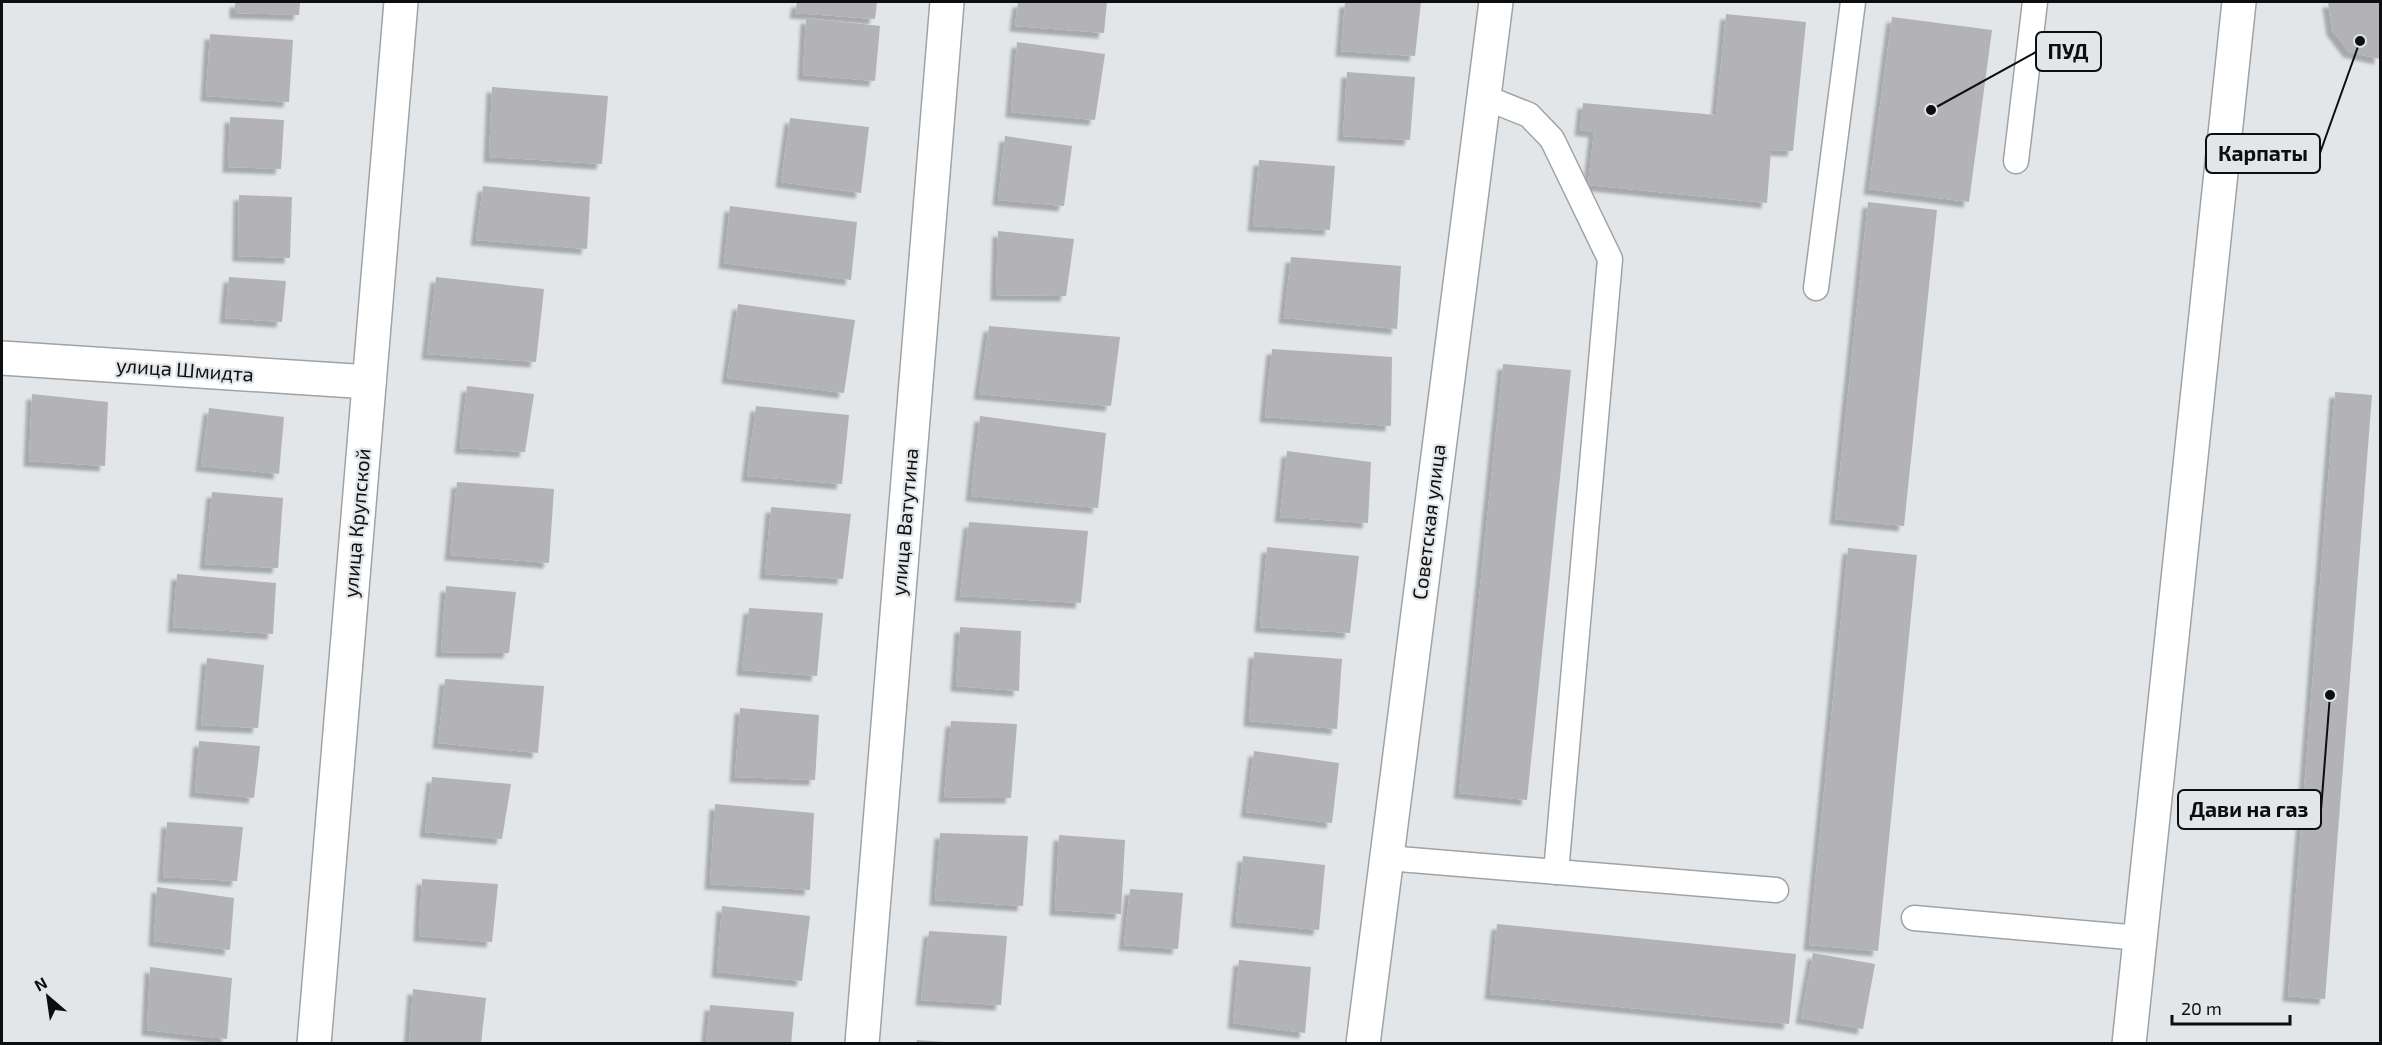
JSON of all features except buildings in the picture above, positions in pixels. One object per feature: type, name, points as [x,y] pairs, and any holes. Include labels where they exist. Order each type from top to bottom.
[{"type":"main road","name":"улица Крупской","points":[[314,1044],[401,2]]},
{"type":"main road","name":"улица Ватутина","points":[[862,1044],[947,2]]},
{"type":"main road","name":"Советская улица","points":[[1363,1044],[1496,2]]},
{"type":"main road","points":[[2129,1044],[2239,2]]},
{"type":"main road","name":"улица Шмидта","points":[[2,358],[369,382]]},
{"type":"lane","points":[[1816,288],[1853,2]]},
{"type":"lane","points":[[2016,161],[2036,2]]},
{"type":"lane","points":[[1484,97],[1529,115],[1552,139],[1611,259],[1556,872]]},
{"type":"lane","points":[[1387,858],[1776,890]]},
{"type":"lane","points":[[1914,918],[2140,938]]},
{"type":"place","name":"Карпаты","points":[[2360,41]]},
{"type":"place","name":"ПУД","points":[[1931,110]]},
{"type":"place","name":"Дави на газ","points":[[2330,695]]}]
